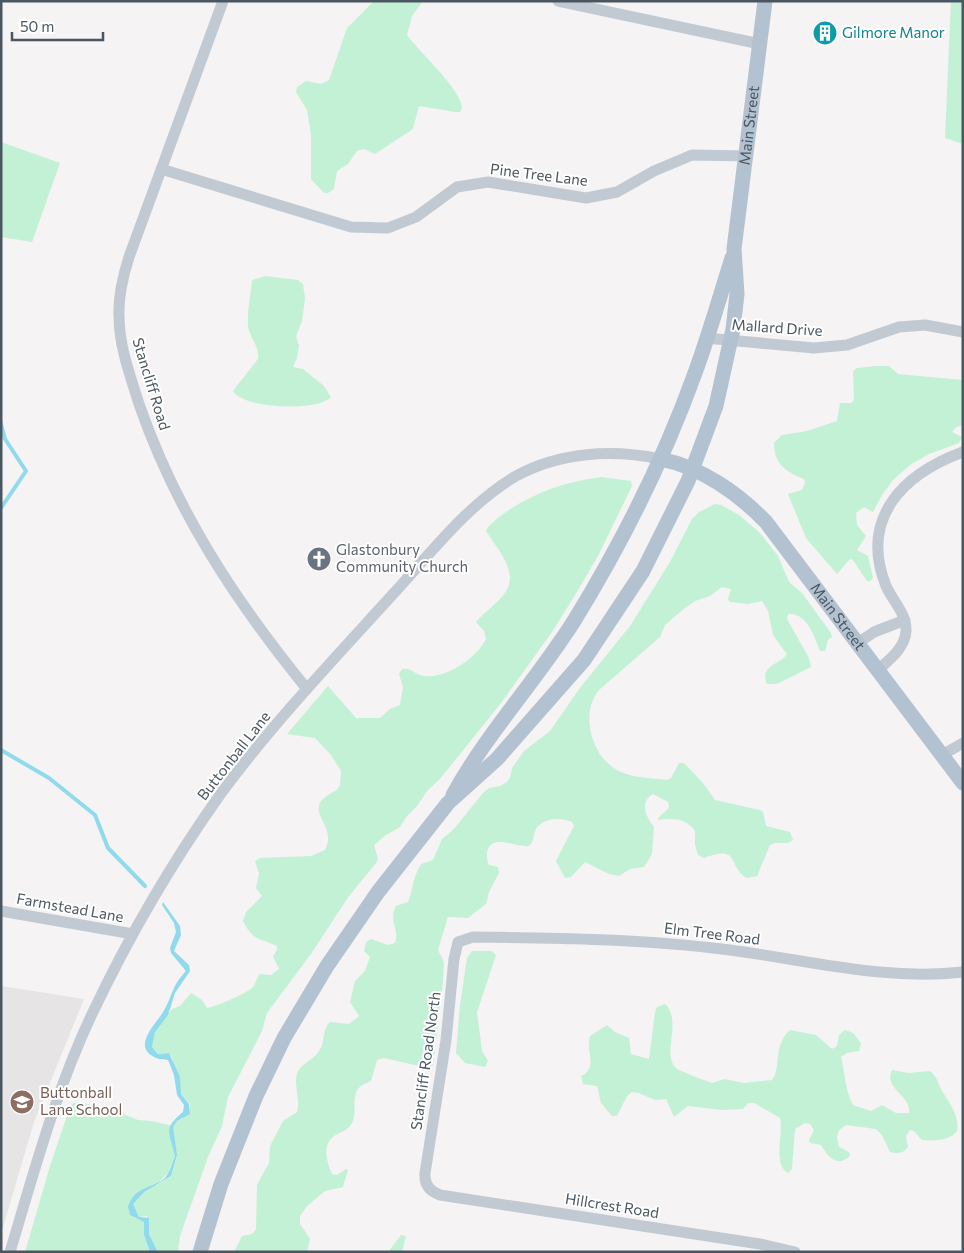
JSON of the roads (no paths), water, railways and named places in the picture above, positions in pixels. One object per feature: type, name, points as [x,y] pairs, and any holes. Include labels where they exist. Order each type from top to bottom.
[{"type":"main road","name":"Main Street","points":[[765,1],[734,249],[695,373],[660,459],[693,470],[727,488],[766,522],[963,782]]},
{"type":"main road","name":"Main Street","points":[[693,470],[716,406],[731,341],[737,294],[734,249]]},
{"type":"main road","points":[[200,1252],[221,1184],[244,1125],[284,1038],[313,988],[351,930],[401,862],[448,803],[482,747],[536,677],[582,607],[616,549],[660,459]]},
{"type":"main road","points":[[448,803],[497,758],[569,678],[598,641],[643,571],[693,470]]},
{"type":"street","name":"Stancliff Road","points":[[223,1],[129,256],[120,289],[119,329],[124,356],[159,456],[197,533],[246,612],[307,690]]},
{"type":"street","points":[[558,1],[760,44]]},
{"type":"street","name":"Pine Tree Lane","points":[[161,169],[351,227],[388,228],[416,217],[457,187],[488,182],[586,198],[617,192],[654,171],[692,155],[746,156]]},
{"type":"street","name":"Mallard Drive","points":[[706,338],[814,348],[847,345],[899,327],[924,325],[963,332]]},
{"type":"street","points":[[878,670],[894,656],[902,644],[906,631],[905,620],[888,591],[879,561],[878,538],[884,515],[894,497],[906,484],[930,466],[963,452]]},
{"type":"street","name":"Buttonball Lane","points":[[10,1252],[58,1097],[77,1046],[133,934],[184,847],[224,790],[307,690],[443,541],[497,488],[536,467],[578,456],[612,453],[660,459]]},
{"type":"street","points":[[858,643],[874,632],[905,620]]},
{"type":"street","points":[[942,754],[963,742]]},
{"type":"street","name":"Farmstead Lane","points":[[1,911],[133,934]]},
{"type":"street","name":"Elm Tree Road","points":[[458,942],[473,937],[620,939],[730,950],[866,972],[938,975],[963,972]]},
{"type":"street","name":"Stancliff Road North","points":[[426,1185],[425,1173],[446,1040],[454,958],[458,942]]},
{"type":"street","name":"Hillcrest Road","points":[[426,1185],[430,1190],[440,1195],[760,1244],[795,1252]]},
{"type":"water","points":[[163,902],[180,926],[181,935],[174,951],[189,965],[190,971],[175,993],[168,1015],[155,1032],[152,1047],[158,1054],[169,1053],[180,1077],[181,1094],[189,1104],[190,1114],[177,1121],[173,1127],[177,1155],[171,1176],[144,1192],[133,1204],[139,1217],[149,1218],[149,1234],[158,1252],[150,1252],[144,1235],[144,1222],[130,1215],[128,1207],[139,1191],[165,1178],[168,1173],[175,1156],[169,1132],[170,1127],[183,1112],[184,1105],[177,1095],[174,1075],[168,1060],[156,1058],[145,1048],[147,1035],[163,1012],[177,982],[186,971],[171,953],[170,948],[176,932],[174,923],[162,905]]},
{"type":"waterway","points":[[1,424],[5,439],[26,471],[1,508]]},
{"type":"waterway","points":[[1,750],[49,778],[95,815],[108,848],[145,886]]},
{"type":"place","name":"Gilmore Manor","points":[[825,33]]},
{"type":"place","name":"Glastonbury Community Church","points":[[319,559]]},
{"type":"place","name":"Buttonball Lane School","points":[[22,1102]]}]
